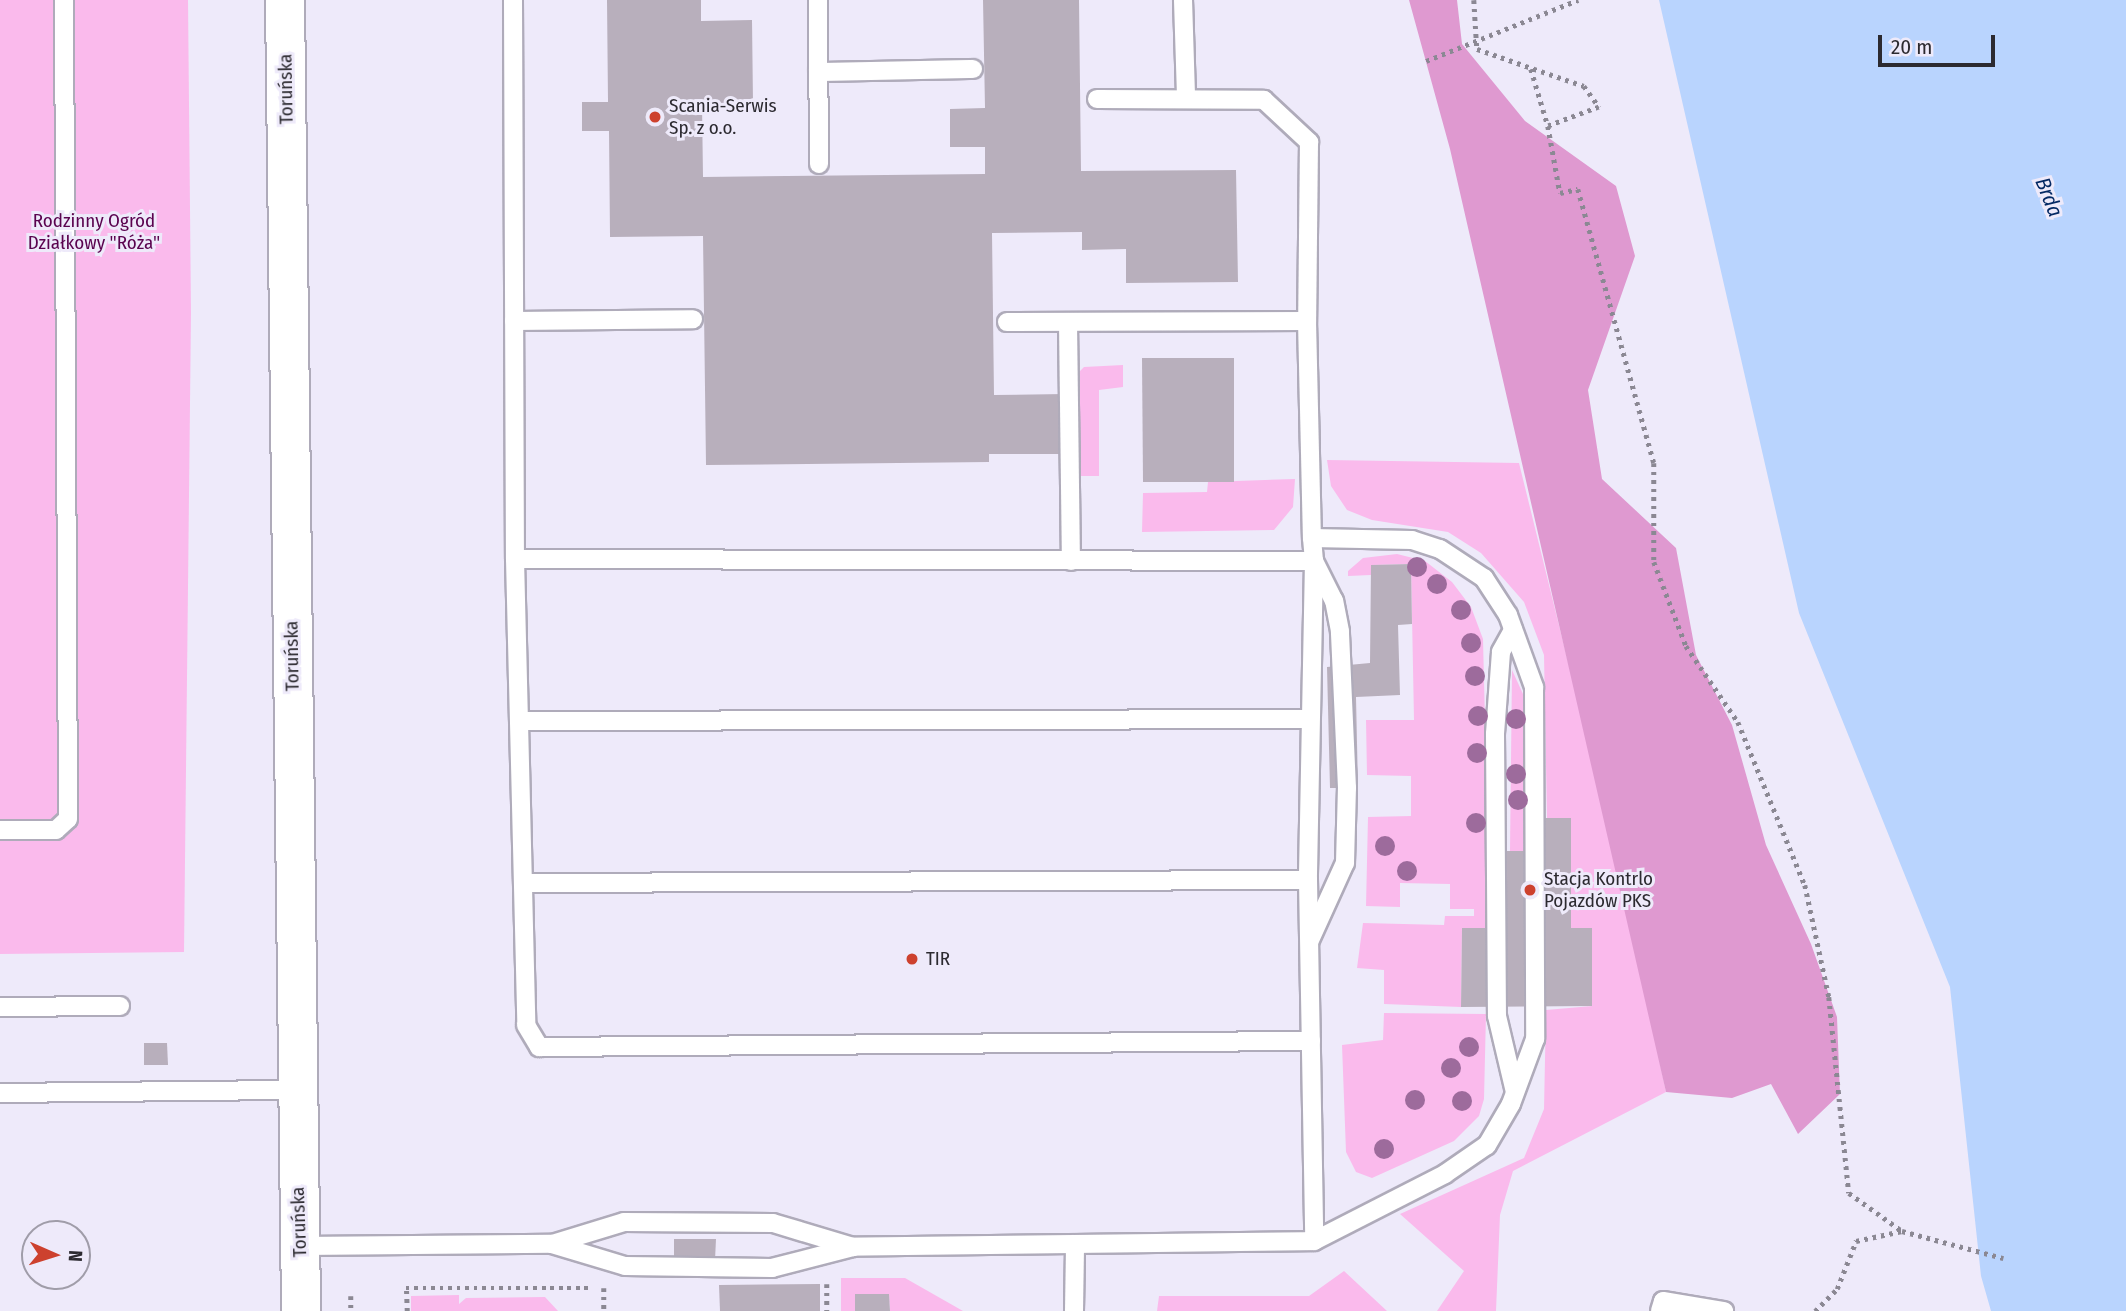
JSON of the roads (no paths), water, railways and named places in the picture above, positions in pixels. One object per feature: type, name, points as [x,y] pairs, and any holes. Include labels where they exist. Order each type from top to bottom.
[{"type":"street","name":"Toruńska","points":[[285,0],[296,1090],[301,1311]]},
{"type":"lane","points":[[0,830],[56,830],[68,818],[64,0]]},
{"type":"lane","points":[[513,0],[515,559],[526,1025],[539,1047],[1311,1041]]},
{"type":"lane","points":[[818,0],[819,164]]},
{"type":"lane","points":[[1183,0],[1186,98]]},
{"type":"lane","points":[[818,72],[973,69]]},
{"type":"lane","points":[[1097,99],[1264,100],[1309,142],[1307,321],[1314,561],[1308,943],[1314,1241]]},
{"type":"lane","points":[[514,321],[693,319]]},
{"type":"lane","points":[[1007,322],[1307,321]]},
{"type":"lane","points":[[1069,322],[1071,561]]},
{"type":"lane","points":[[552,1244],[625,1266],[772,1268],[853,1247],[1314,1241],[1471,1159],[1501,1125],[1535,1039],[1534,687],[1513,631],[1484,578],[1440,549],[1383,537],[1312,538]]},
{"type":"lane","points":[[515,559],[1314,561]]},
{"type":"lane","points":[[1308,943],[1339,887],[1345,863],[1347,788],[1340,631],[1334,601],[1314,561]]},
{"type":"lane","points":[[1513,631],[1501,652],[1495,734],[1497,1016],[1515,1092]]},
{"type":"lane","points":[[519,721],[1310,719]]},
{"type":"lane","points":[[523,883],[1308,880]]},
{"type":"lane","points":[[0,1007],[120,1006]]},
{"type":"lane","points":[[0,1093],[296,1090]]},
{"type":"lane","points":[[300,1246],[552,1244],[624,1222],[760,1223],[853,1247]]},
{"type":"lane","points":[[1074,1311],[1075,1244]]},
{"type":"lane","points":[[1660,1311],[1663,1301],[1724,1311]]},
{"type":"water","name":"Brda","points":[[1659,0],[2126,0],[2126,1311],[1991,1311],[1981,1276],[1950,987],[1799,613]]},
{"type":"place","name":"Scania-Serwis Sp. z o.o.","points":[[655,117]]},
{"type":"place","name":"Stacja Kontrlo Pojazdów PKS","points":[[1530,890]]},
{"type":"place","name":"TIR","points":[[912,959]]},
{"type":"park label","name":"Rodzinny Ogród Działkowy \"Róża\"","points":[[94,232]]}]
